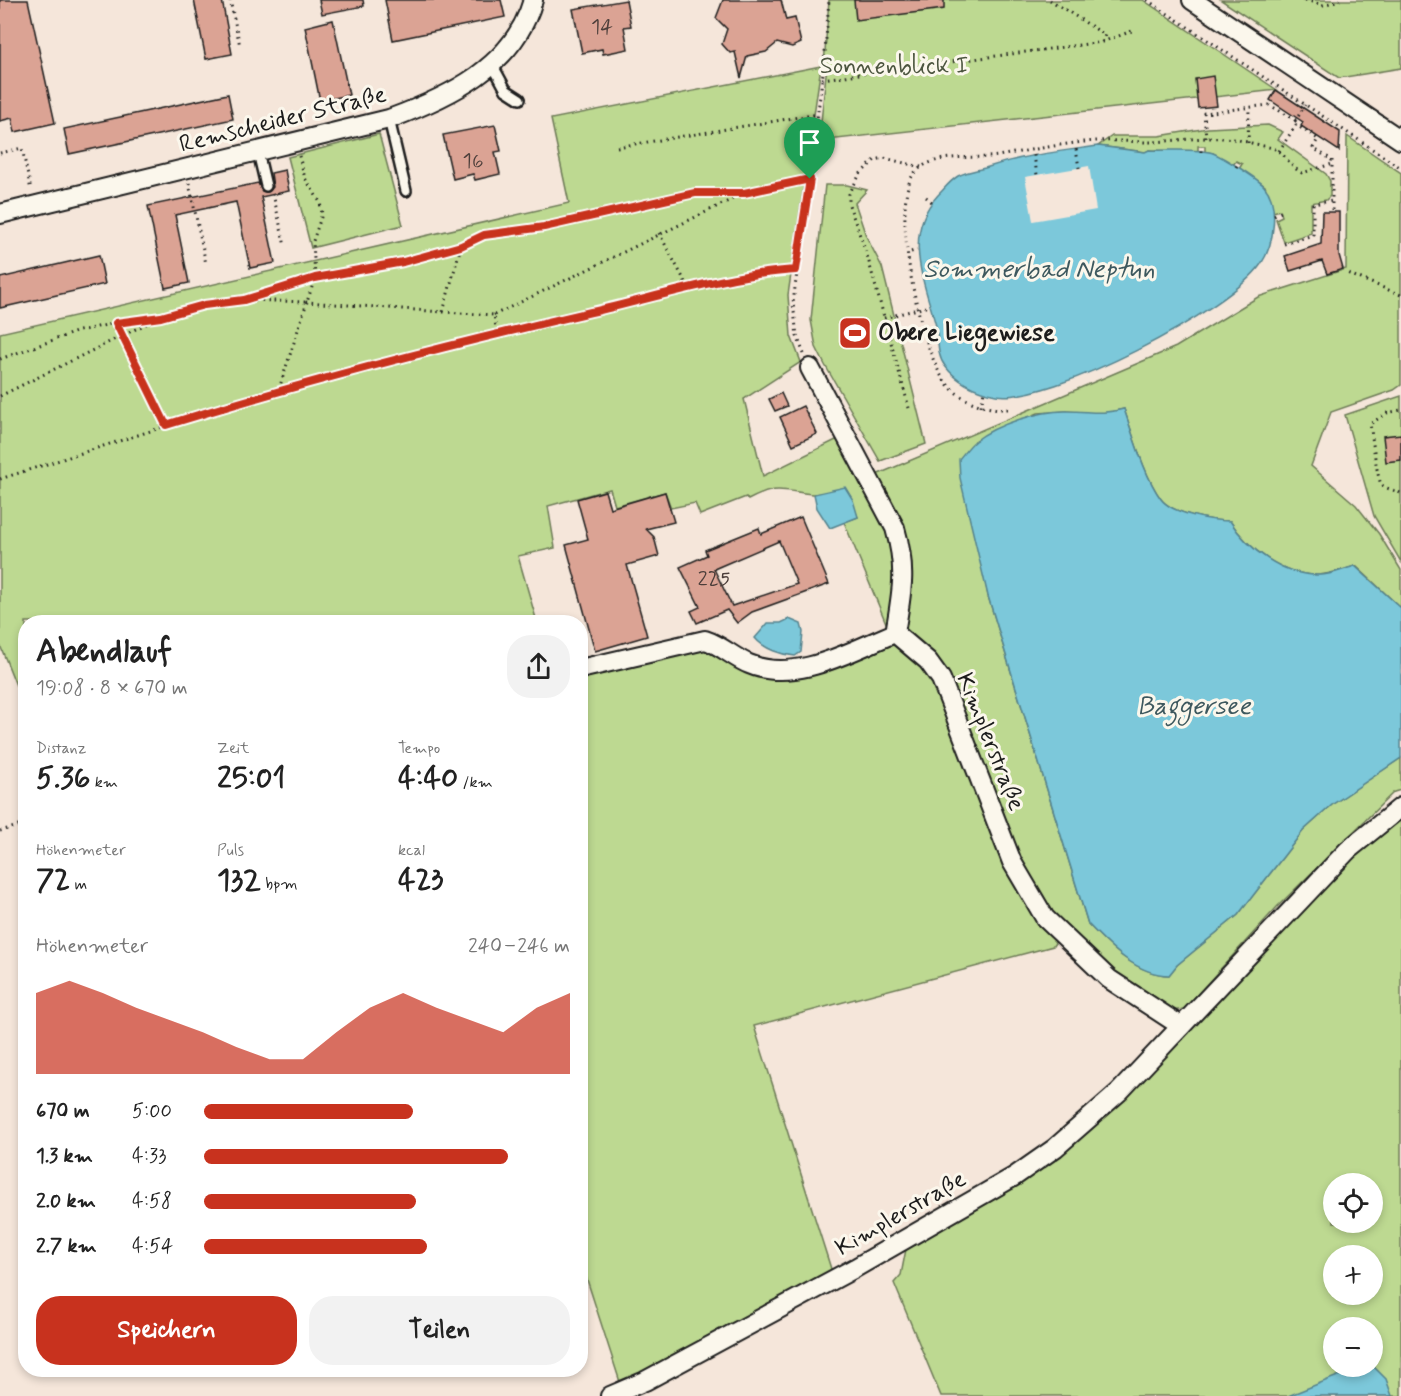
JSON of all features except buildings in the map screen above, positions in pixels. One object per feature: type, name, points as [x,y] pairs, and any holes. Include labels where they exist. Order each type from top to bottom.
[{"type":"street","name":"Remscheider Straße","points":[[0,214],[389,119],[429,104],[460,87],[507,51],[518,36],[533,0]]},
{"type":"street","points":[[1192,0],[1401,140]]},
{"type":"street","points":[[588,667],[705,640],[749,664],[767,670],[792,670],[821,663],[895,633],[903,596],[903,556],[895,528],[810,368]]},
{"type":"street","name":"Kimplerstraße","points":[[895,633],[928,661],[941,679],[1012,862],[1045,918],[1109,979],[1181,1026]]},
{"type":"street","name":"Kimplerstraße","points":[[610,1396],[645,1381],[855,1268],[1015,1176],[1090,1119],[1348,850],[1401,807]]},
{"type":"lane","points":[[492,64],[506,90],[520,99]]},
{"type":"lane","points":[[389,119],[406,191]]},
{"type":"lane","points":[[258,152],[266,186]]},
{"type":"path","points":[[230,0],[240,46]]},
{"type":"path","points":[[810,368],[797,336],[793,317],[796,270],[818,114],[829,0]]},
{"type":"path","points":[[1050,0],[1105,35],[1102,42]]},
{"type":"path","points":[[1147,0],[1401,168]]},
{"type":"path","points":[[1305,0],[1323,4],[1340,0]]},
{"type":"path","points":[[822,79],[1102,42],[1132,31]]},
{"type":"path","points":[[1206,138],[1204,113],[1274,105],[1318,139],[1313,148],[1332,160],[1332,210]]},
{"type":"path","points":[[1279,151],[1305,105]]},
{"type":"path","points":[[1248,143],[1249,108]]},
{"type":"path","points":[[617,147],[818,114]]},
{"type":"path","points":[[1008,409],[993,410],[956,392],[942,379],[934,362],[919,309],[905,241],[904,214],[912,176],[921,167],[946,158],[998,156],[1096,141],[1206,138],[1248,143],[1279,151],[1295,170],[1302,173],[1332,164]]},
{"type":"path","points":[[279,390],[315,278],[314,241],[322,214],[320,202],[305,178],[295,142]]},
{"type":"path","points":[[1201,146],[1201,152]]},
{"type":"path","points":[[0,153],[22,148],[35,207]]},
{"type":"path","points":[[1076,149],[1080,168]]},
{"type":"path","points":[[1034,154],[1038,175]]},
{"type":"path","points":[[909,408],[867,255],[849,205],[849,194],[860,174],[874,160],[884,158],[921,167]]},
{"type":"path","points":[[1236,167],[1239,162]]},
{"type":"path","points":[[186,170],[206,264]]},
{"type":"path","points":[[0,396],[161,317],[184,309],[244,300],[315,278],[403,262],[461,246],[484,235],[544,227],[695,193],[744,193],[810,179]]},
{"type":"path","points":[[266,186],[273,192],[285,246]]},
{"type":"path","points":[[244,300],[494,315],[744,193]]},
{"type":"path","points":[[926,197],[932,202]]},
{"type":"path","points":[[1284,244],[1313,235],[1313,204],[1332,201]]},
{"type":"path","points":[[1274,215],[1281,212]]},
{"type":"path","points":[[659,233],[689,289]]},
{"type":"path","points":[[443,312],[461,246]]},
{"type":"path","points":[[911,252],[917,250]]},
{"type":"path","points":[[0,479],[279,390],[497,334],[689,289],[796,270]]},
{"type":"path","points":[[1349,274],[1401,295]]},
{"type":"path","points":[[884,318],[929,306]]},
{"type":"path","points":[[494,315],[497,334]]},
{"type":"path","points":[[0,359],[79,332],[116,323],[161,317]]},
{"type":"path","points":[[116,323],[166,425]]},
{"type":"path","points":[[981,406],[984,391]]},
{"type":"path","points":[[1400,493],[1382,485],[1376,475],[1377,459],[1370,424],[1387,413],[1401,410]]},
{"type":"path","points":[[0,831],[18,826]]},
{"type":"green space","name":"Sonnenblick I","points":[[829,0],[1143,0],[1277,90],[819,141],[827,65],[824,65]]},
{"type":"green space","points":[[1221,0],[1401,0],[1401,68],[1339,78]]},
{"type":"green space","points":[[821,66],[788,295],[791,336],[801,362],[744,399],[763,476],[842,437],[882,511],[898,555],[899,571],[896,590],[886,623],[844,522],[858,517],[845,488],[812,494],[774,490],[748,500],[746,497],[700,515],[695,503],[671,508],[665,492],[615,506],[610,489],[548,506],[555,548],[518,556],[535,615],[18,615],[18,690],[0,645],[0,333],[569,203],[551,119]]},
{"type":"green space","points":[[1268,125],[1283,132],[1278,139],[1326,174],[1330,181],[1330,196],[1326,200],[1311,203],[1311,233],[1284,242],[1276,219],[1282,216],[1280,210],[1273,212],[1265,186],[1239,169],[1242,164],[1236,161],[1233,165],[1213,153],[1205,152],[1205,146],[1198,146],[1198,152],[1149,150],[1146,152],[1098,146],[1112,136],[1159,136],[1208,128]]},
{"type":"green space","points":[[379,134],[403,225],[311,248],[288,157]]},
{"type":"green space","points":[[1347,136],[1401,173],[1401,385],[1394,390],[1331,412],[1311,466],[1356,505],[1379,534],[1401,570],[1401,608],[1356,566],[1319,575],[1292,571],[1257,551],[1230,521],[1193,516],[1166,504],[1150,480],[1124,409],[1102,414],[1067,411],[1038,413],[975,441],[982,561],[988,596],[1088,924],[1124,958],[1146,970],[1169,975],[1177,965],[1238,915],[1303,831],[1333,804],[1401,758],[1401,790],[1394,792],[1277,907],[1184,1009],[1172,1011],[1113,976],[1035,895],[962,713],[902,626],[909,584],[874,476],[1176,347],[1258,297],[1346,269]]},
{"type":"green space","name":"Obere Liegewiese","points":[[825,185],[847,185],[867,190],[855,203],[866,236],[882,267],[926,444],[880,461],[816,347],[811,320]]},
{"type":"green space","points":[[1401,396],[1401,562],[1374,516],[1345,415]]},
{"type":"green space","points":[[884,643],[900,644],[925,664],[953,716],[1058,938],[1053,946],[754,1026],[832,1272],[666,1361],[620,1382],[588,1283],[588,672],[705,645],[767,674]]},
{"type":"green space","points":[[1401,818],[1401,1396],[941,1396],[894,1283],[901,1275],[907,1244],[1022,1180],[1361,849]]},
{"type":"water","name":"Sommerbad Neptun","points":[[1098,146],[1145,152],[1149,150],[1207,151],[1232,163],[1260,182],[1269,194],[1274,214],[1272,236],[1266,256],[1243,283],[1214,305],[1178,328],[1095,370],[1056,385],[1021,394],[996,395],[968,385],[950,372],[942,362],[939,352],[936,326],[919,258],[918,242],[927,210],[950,183],[964,173],[1027,157]]},
{"type":"water","name":"Baggersee","points":[[1124,409],[1150,480],[1166,504],[1193,516],[1230,521],[1257,551],[1292,571],[1324,575],[1355,566],[1401,608],[1401,758],[1333,804],[1303,831],[1238,915],[1177,965],[1169,975],[1157,974],[1135,965],[1114,950],[1088,924],[988,596],[960,478],[959,459],[975,441],[995,429],[1033,416],[1057,411],[1102,412]]},
{"type":"water","points":[[845,487],[853,500],[858,517],[830,528],[817,508],[814,494]]},
{"type":"water","points":[[789,619],[801,624],[803,632],[801,652],[795,656],[774,651],[755,638],[768,623],[781,623]]},
{"type":"water","points":[[1383,1376],[1392,1396],[1288,1396],[1335,1377]]},
{"type":"pier","points":[[1089,166],[1096,210],[1033,221],[1025,177]]},
{"type":"place","name":"Obere Liegewiese","points":[[855,333]]},
{"type":"route","points":[[810,179],[796,270],[774,272],[689,289],[497,334],[279,390],[166,425],[116,323],[161,317],[204,305],[244,300],[315,278],[403,262],[461,246],[484,235],[503,231],[544,227],[695,193],[744,193],[810,179]]}]
